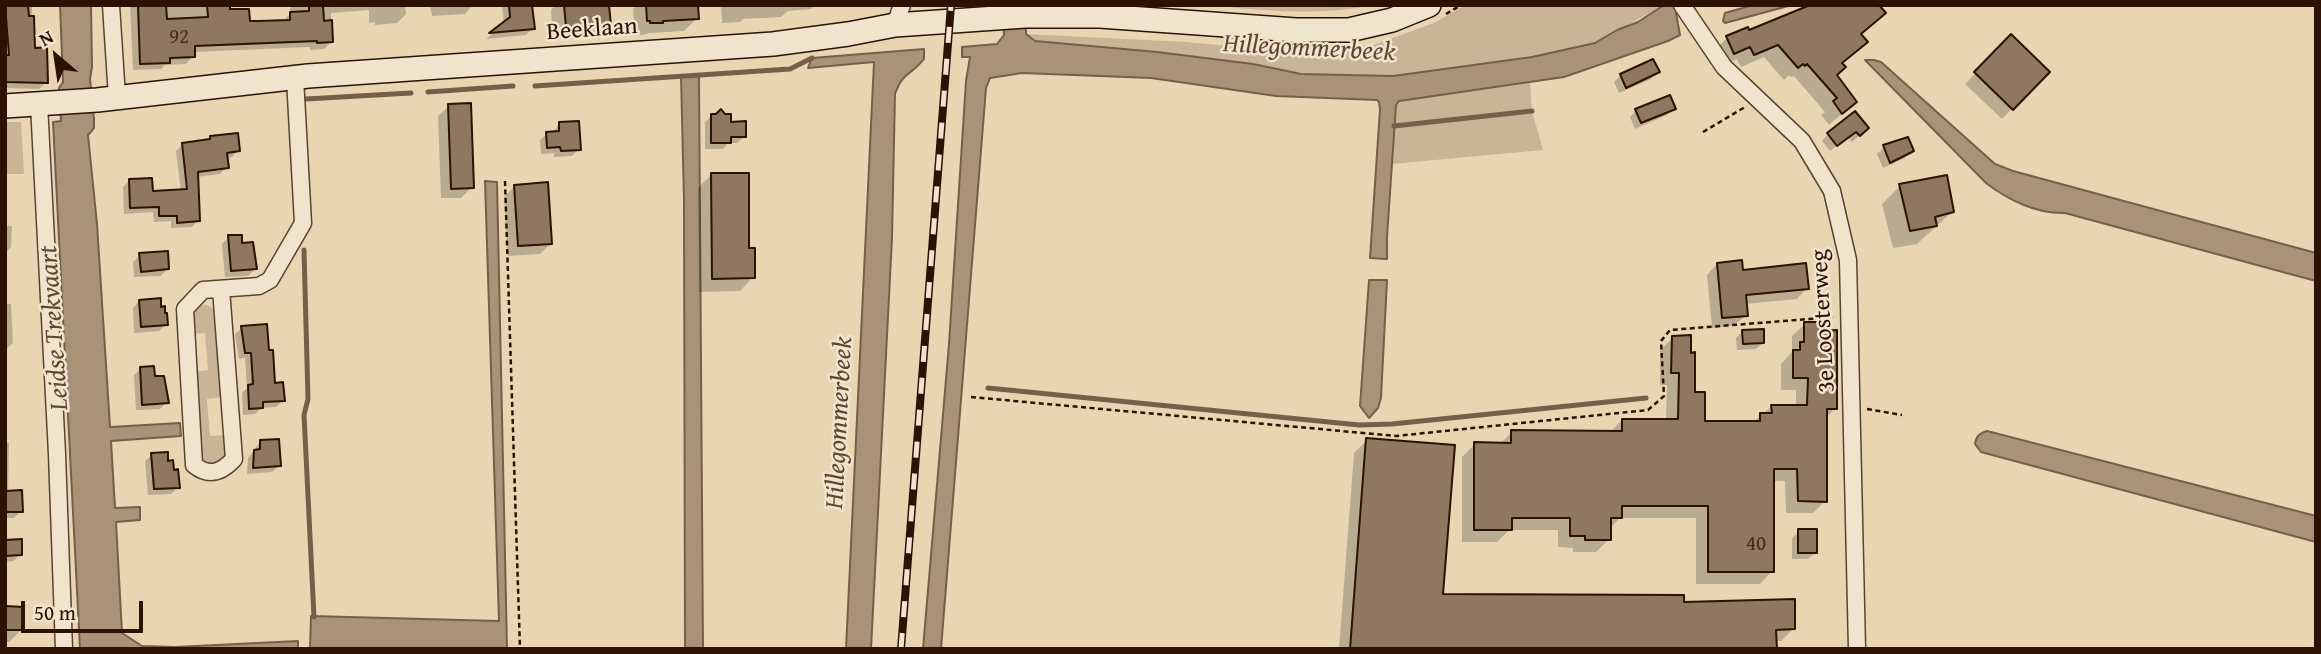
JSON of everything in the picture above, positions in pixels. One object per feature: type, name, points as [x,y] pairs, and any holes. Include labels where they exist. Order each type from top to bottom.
[{"type":"main road","name":"Beeklaan","points":[[5,106],[107,99],[295,78],[773,44],[899,15],[1014,17],[1052,11],[1296,30],[1349,30],[1392,20],[1429,5]]},
{"type":"street","points":[[107,99],[111,5]]},
{"type":"street","name":"3e Loosterweg","points":[[1684,7],[1724,67],[1802,141],[1832,191],[1848,260],[1857,649]]},
{"type":"street","points":[[221,289],[234,460],[225,469],[214,472],[202,471],[194,464],[185,309],[203,290],[259,286],[270,280],[303,223],[295,78]]},
{"type":"street","points":[[48,104],[64,649]]},
{"type":"path","points":[[1716,5],[1731,5]]},
{"type":"path","points":[[1703,132],[1757,99]]},
{"type":"path","points":[[505,181],[520,649]]},
{"type":"path","points":[[971,397],[1396,436],[1648,410],[1664,396],[1661,341],[1670,330],[1849,316]]},
{"type":"path","points":[[1851,406],[1902,415]]},
{"type":"shaded area","points":[[60,5],[91,5],[90,79],[94,128],[88,135],[97,224],[110,427],[180,423],[181,436],[111,441],[115,508],[140,507],[140,520],[116,522],[122,633],[142,646],[298,641],[298,649],[80,649],[53,122],[61,121],[59,88],[63,82]]},
{"type":"shaded area","points":[[1003,5],[1025,5],[1026,34],[1035,41],[1157,52],[1253,64],[1301,74],[1393,76],[1532,57],[1595,43],[1638,22],[1664,5],[1684,5],[1676,13],[1680,35],[1564,77],[1399,101],[1396,105],[1387,259],[1370,258],[1380,109],[1377,100],[1276,96],[1151,78],[1022,73],[990,78],[986,88],[941,649],[923,649],[970,57],[962,57],[962,47],[997,44],[1004,35]]},
{"type":"shaded area","points":[[1206,5],[1373,5],[1310,12]]},
{"type":"shaded area","points":[[1465,5],[1664,5],[1595,43],[1532,57],[1393,76],[1301,74],[1253,64],[1035,41],[1026,34],[1186,42],[1295,52],[1373,45],[1434,23]]},
{"type":"shaded area","points":[[1753,5],[1792,5],[1725,23],[1723,21],[1725,13]]},
{"type":"shaded area","points":[[924,49],[924,59],[905,77],[895,94],[892,238],[871,649],[846,649],[874,62],[808,68],[812,58]]},
{"type":"shaded area","points":[[1865,60],[1881,62],[1995,164],[2316,253],[2316,281],[2065,213],[2044,211],[2013,200],[1986,183]]},
{"type":"shaded area","points":[[699,76],[703,649],[685,649],[684,200],[681,77]]},
{"type":"shaded area","points":[[1530,83],[1532,111],[1543,150],[1392,164],[1396,105],[1399,101]]},
{"type":"shaded area","points":[[5,122],[21,122],[24,174],[5,174]]},
{"type":"shaded area","points":[[485,181],[497,182],[507,649],[310,649],[311,616],[499,621]]},
{"type":"shaded area","points":[[1369,280],[1387,280],[1381,398],[1378,408],[1369,418],[1360,406]]},
{"type":"shaded area","points":[[207,305],[214,309],[216,314],[222,397],[207,399],[210,436],[225,435],[226,450],[223,459],[210,463],[200,457],[193,372],[208,370],[205,333],[190,334],[191,310]]},
{"type":"shaded area","points":[[1987,431],[2316,516],[2316,542],[1981,452],[1975,444],[1979,435]]},
{"type":"building","points":[[5,5],[28,5],[29,16],[34,16],[35,48],[47,47],[48,83],[5,82],[5,55],[9,55]]},
{"type":"building","points":[[138,5],[166,5],[167,19],[208,17],[207,5],[230,5],[230,9],[249,9],[250,21],[258,21],[290,20],[290,12],[309,11],[309,5],[323,5],[324,21],[332,20],[333,42],[195,46],[195,57],[170,58],[170,63],[140,64]]},
{"type":"building","points":[[509,5],[532,5],[535,29],[489,33],[510,17]]},
{"type":"building","points":[[564,5],[609,5],[611,25],[566,27]]},
{"type":"building","points":[[646,5],[698,5],[699,19],[650,23],[647,21]]},
{"type":"building","points":[[1810,5],[1879,5],[1886,13],[1861,34],[1868,42],[1842,63],[1846,67],[1837,75],[1857,102],[1842,114],[1833,101],[1837,98],[1807,64],[1798,68],[1778,45],[1754,55],[1750,47],[1734,54],[1726,36],[1748,27],[1749,30]]},
{"type":"building","points":[[2011,34],[2050,72],[2013,110],[1974,72]]},
{"type":"building","points":[[1653,59],[1660,72],[1626,88],[1620,74]]},
{"type":"building","points":[[1670,95],[1676,109],[1641,123],[1635,109]]},
{"type":"building","points":[[471,103],[474,188],[451,189],[448,104]]},
{"type":"building","points":[[721,109],[725,114],[731,114],[731,122],[746,121],[746,137],[731,137],[731,143],[711,143],[711,114],[716,114]]},
{"type":"building","points":[[1855,111],[1869,128],[1860,136],[1856,132],[1837,146],[1827,133]]},
{"type":"building","points":[[579,121],[581,150],[561,151],[560,147],[547,148],[546,132],[559,131],[559,122]]},
{"type":"building","points":[[238,133],[240,151],[227,153],[229,168],[198,172],[200,221],[177,223],[177,216],[159,216],[159,207],[130,208],[129,179],[152,178],[153,191],[187,189],[182,143]]},
{"type":"building","points":[[1908,137],[1914,151],[1890,163],[1883,145]]},
{"type":"building","points":[[711,173],[749,173],[749,248],[755,248],[755,278],[712,279]]},
{"type":"building","points":[[1947,175],[1954,212],[1935,217],[1937,226],[1910,231],[1899,184]]},
{"type":"building","points":[[548,182],[552,244],[518,246],[514,185]]},
{"type":"building","points":[[228,235],[242,235],[242,243],[253,242],[257,269],[231,271]]},
{"type":"building","points":[[168,251],[169,269],[141,272],[139,253]]},
{"type":"building","points":[[1742,260],[1743,270],[1806,263],[1809,289],[1746,295],[1748,316],[1722,318],[1717,263]]},
{"type":"building","points":[[161,298],[161,307],[165,306],[168,325],[141,327],[139,300]]},
{"type":"building","points":[[1804,322],[1819,322],[1819,331],[1837,330],[1837,409],[1827,409],[1827,502],[1798,501],[1797,469],[1774,469],[1774,572],[1708,572],[1708,506],[1622,506],[1622,518],[1611,518],[1611,540],[1585,540],[1585,536],[1570,536],[1570,518],[1512,518],[1512,530],[1474,530],[1474,442],[1511,443],[1511,430],[1622,431],[1622,419],[1678,419],[1679,373],[1671,373],[1672,336],[1691,335],[1691,353],[1695,352],[1695,392],[1705,392],[1705,421],[1760,421],[1760,413],[1772,413],[1771,405],[1807,405],[1808,378],[1793,378],[1793,350],[1800,350],[1800,342],[1804,342]]},
{"type":"building","points":[[267,324],[269,350],[273,350],[275,383],[283,382],[285,401],[263,402],[263,408],[249,409],[248,385],[253,384],[251,353],[245,353],[241,326]]},
{"type":"building","points":[[1764,329],[1764,343],[1743,344],[1742,330]]},
{"type":"building","points":[[154,366],[155,376],[164,376],[169,403],[142,405],[140,367]]},
{"type":"building","points":[[1366,438],[1455,445],[1443,594],[1684,595],[1684,602],[1795,599],[1795,629],[1776,630],[1777,649],[1350,649]]},
{"type":"building","points":[[279,439],[281,466],[253,468],[254,450],[260,449],[260,440]]},
{"type":"building","points":[[168,452],[168,461],[173,460],[174,470],[178,469],[180,488],[154,489],[151,453]]},
{"type":"building","points":[[22,490],[23,512],[5,512],[5,491]]},
{"type":"building","points":[[1798,529],[1817,529],[1817,553],[1798,553]]},
{"type":"building","points":[[22,539],[22,555],[5,556],[5,540]]},
{"type":"building","points":[[5,606],[24,607],[24,630],[5,630]]},
{"type":"waterway","points":[[535,86],[790,69],[812,58]]},
{"type":"waterway","points":[[428,92],[513,86]]},
{"type":"waterway","points":[[306,99],[411,93]]},
{"type":"waterway","points":[[1394,126],[1532,111]]},
{"type":"waterway","points":[[304,250],[308,399],[304,415],[314,617]]},
{"type":"waterway","points":[[988,388],[1359,425],[1646,398]]},
{"type":"railway","points":[[901,649],[951,5]]},
{"type":"water label","name":"Hillegommerbeek","points":[[1309,49]]},
{"type":"water label","name":"Leidse Trekvaart","points":[[55,328]]},
{"type":"water label","name":"Hillegommerbeek","points":[[840,423]]}]
